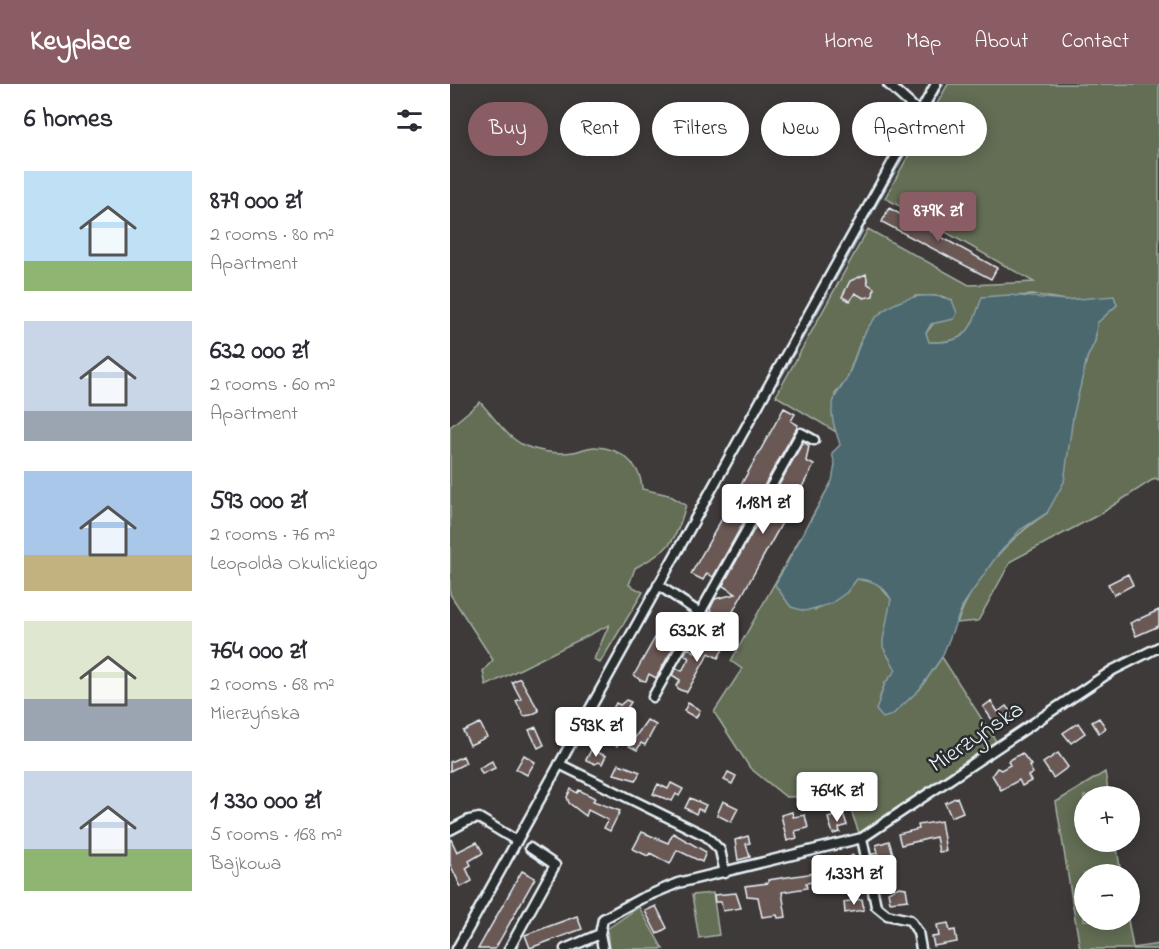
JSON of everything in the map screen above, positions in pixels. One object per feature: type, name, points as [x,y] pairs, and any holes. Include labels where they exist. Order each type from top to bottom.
[{"type":"street","points":[[888,84],[908,102]]},
{"type":"street","points":[[926,102],[936,84]]},
{"type":"street","points":[[457,949],[896,156]]},
{"type":"street","points":[[653,697],[801,433],[814,440]]},
{"type":"street","points":[[658,585],[730,633]]},
{"type":"street","name":"Mierzyńska","points":[[600,934],[603,919],[640,899],[678,884],[862,838],[1113,670],[1159,647]]},
{"type":"street","points":[[557,767],[706,836],[720,850],[725,873]]},
{"type":"street","points":[[450,830],[469,820],[479,818],[518,841]]},
{"type":"street","points":[[862,838],[876,906],[887,915],[910,920],[918,932],[921,949]]},
{"type":"street","points":[[509,949],[555,865],[530,848]]},
{"type":"street","points":[[565,949],[600,934],[603,949]]},
{"type":"green space","points":[[948,84],[1159,84],[1159,480],[1155,478],[1100,514],[1011,561],[978,621],[957,623],[972,590],[993,561],[1018,535],[1047,513],[1087,358],[1095,341],[1097,323],[1117,305],[1114,297],[1066,300],[1036,295],[983,297],[971,326],[960,337],[942,342],[928,342],[926,333],[952,300],[941,296],[915,296],[862,337],[846,381],[835,394],[833,420],[836,432],[776,396],[868,229],[969,285],[1034,282],[885,198],[908,156],[987,156],[987,102],[938,102]]},
{"type":"green space","points":[[480,402],[509,435],[523,445],[557,453],[593,447],[613,450],[633,465],[641,480],[642,489],[669,495],[686,505],[670,544],[635,568],[629,585],[643,592],[600,663],[594,659],[609,625],[486,686],[483,671],[493,660],[450,594],[450,427]]},
{"type":"green space","points":[[832,481],[815,610],[846,593],[857,579],[877,583],[891,599],[887,655],[895,665],[896,671],[885,683],[879,700],[919,690],[942,657],[996,741],[859,833],[843,788],[831,796],[786,797],[750,768],[714,712],[742,669],[731,661]]},
{"type":"green space","points":[[1105,772],[1107,786],[1082,786]]},
{"type":"green space","points":[[1074,791],[1074,852],[1118,852],[1119,864],[1074,864],[1074,912],[1056,802]]},
{"type":"green space","points":[[713,893],[719,935],[699,938],[692,895]]},
{"type":"green space","points":[[639,907],[663,949],[609,949],[607,929]]},
{"type":"green space","points":[[1077,930],[1130,930],[1133,948],[1159,944],[1159,949],[1080,949]]},
{"type":"water","points":[[1009,295],[1066,300],[1114,296],[1117,305],[1097,323],[1095,341],[1087,358],[1073,417],[1064,482],[1047,513],[1020,530],[996,557],[963,605],[942,657],[919,690],[892,715],[883,718],[876,710],[885,683],[896,670],[883,647],[891,599],[885,590],[877,584],[857,579],[846,593],[830,604],[805,611],[791,607],[775,585],[832,481],[835,465],[832,453],[840,445],[832,418],[833,404],[861,342],[878,315],[900,301],[913,297],[939,297],[952,300],[957,313],[954,319],[931,324],[926,333],[929,342],[942,342],[960,337],[966,332],[975,318],[982,297]]},
{"type":"building","points":[[889,208],[997,268],[991,279],[882,222]]},
{"type":"building","points":[[866,274],[868,284],[874,288],[873,296],[864,298],[855,293],[850,301],[842,297],[850,281]]},
{"type":"building","points":[[784,408],[795,414],[791,421],[798,425],[796,429],[713,577],[707,573],[703,580],[691,574]]},
{"type":"building","points":[[802,444],[809,446],[806,461],[814,465],[731,615],[734,616],[732,627],[712,613],[710,609],[715,599],[736,594],[723,586],[724,583]]},
{"type":"building","points":[[1128,574],[1133,585],[1114,595],[1108,584]]},
{"type":"building","points":[[1159,610],[1159,626],[1136,636],[1130,623]]},
{"type":"building","points":[[664,622],[675,629],[672,633],[678,639],[656,678],[649,674],[646,681],[640,680],[634,675]]},
{"type":"building","points":[[719,638],[727,642],[718,658],[709,653],[687,692],[680,690],[676,686],[680,680],[672,675],[676,668],[682,671],[689,658],[684,655],[688,648],[695,652],[699,646],[717,642]]},
{"type":"building","points":[[520,678],[539,711],[531,715],[524,716],[516,701],[521,699],[512,682]]},
{"type":"building","points":[[626,700],[631,702],[623,715],[618,716],[620,721],[613,734],[606,731],[609,723],[606,721],[616,703],[620,705]]},
{"type":"building","points":[[991,701],[998,712],[1006,706],[1014,716],[998,728],[983,707]]},
{"type":"building","points":[[688,703],[700,710],[696,718],[684,711]]},
{"type":"building","points":[[1099,718],[1106,728],[1099,733],[1092,722]]},
{"type":"building","points":[[647,720],[656,725],[645,745],[641,743],[637,750],[629,746]]},
{"type":"building","points":[[480,723],[487,737],[470,745],[463,731]]},
{"type":"building","points":[[1078,723],[1085,733],[1071,743],[1063,733]]},
{"type":"building","points":[[536,727],[544,745],[538,748],[529,730]]},
{"type":"building","points":[[613,734],[621,738],[617,746],[609,742]]},
{"type":"building","points":[[591,750],[606,756],[602,764],[586,760]]},
{"type":"building","points":[[1022,753],[1031,765],[1029,766],[1033,773],[1028,776],[1031,781],[1022,786],[1019,780],[1001,790],[992,775],[997,768],[1001,770],[1010,765],[1008,761]]},
{"type":"building","points":[[1058,753],[1068,767],[1053,778],[1043,763]]},
{"type":"building","points":[[524,755],[535,762],[527,775],[516,769]]},
{"type":"building","points":[[463,756],[466,763],[450,771],[450,762]]},
{"type":"building","points":[[492,761],[495,768],[482,774],[479,768]]},
{"type":"building","points":[[619,764],[640,772],[636,780],[614,774]]},
{"type":"building","points":[[728,772],[736,776],[732,784],[724,780]]},
{"type":"building","points":[[671,783],[683,789],[672,801],[653,794],[658,784],[668,789]]},
{"type":"building","points":[[571,789],[577,793],[579,790],[595,798],[593,801],[620,811],[610,831],[604,828],[608,820],[588,810],[586,816],[569,803],[567,797]]},
{"type":"building","points":[[957,797],[963,812],[951,817],[945,803]]},
{"type":"building","points":[[690,798],[706,805],[703,811],[698,809],[696,814],[685,808]]},
{"type":"building","points":[[723,801],[738,808],[731,822],[717,815]]},
{"type":"building","points":[[792,812],[793,817],[805,815],[808,828],[795,831],[797,838],[787,841],[781,815]]},
{"type":"building","points":[[843,813],[847,825],[839,828],[840,832],[833,834],[828,818]]},
{"type":"building","points":[[941,821],[946,851],[939,852],[936,837],[901,845],[898,834],[919,829],[918,825]]},
{"type":"building","points":[[642,832],[668,843],[673,833],[706,852],[702,862],[677,850],[670,864],[650,853],[648,856],[633,849]]},
{"type":"building","points":[[748,836],[750,843],[746,844],[750,857],[738,860],[735,840]]},
{"type":"building","points":[[450,837],[457,852],[477,842],[483,853],[469,861],[471,865],[466,868],[472,881],[461,887],[450,864]]},
{"type":"building","points":[[889,841],[894,857],[873,862],[872,854],[878,853],[876,845]]},
{"type":"building","points":[[853,855],[857,866],[861,865],[863,876],[806,883],[807,888],[782,892],[786,917],[778,918],[777,915],[762,917],[758,897],[747,896],[745,886],[815,873],[814,870],[827,867],[827,869]]},
{"type":"building","points":[[522,871],[535,878],[495,949],[478,949]]},
{"type":"building","points":[[899,887],[906,888],[908,900],[890,902],[888,892]]},
{"type":"building","points":[[736,893],[741,908],[723,911],[721,902],[715,902],[714,895]]},
{"type":"building","points":[[862,899],[864,910],[845,913],[844,902]]},
{"type":"building","points":[[656,906],[667,928],[657,934],[645,911]]},
{"type":"building","points":[[577,916],[582,929],[530,948],[525,935]]},
{"type":"building","points":[[948,923],[950,931],[955,930],[957,942],[934,946],[932,937],[939,936],[937,925]]},
{"type":"waterway","points":[[933,102],[943,84]]},
{"type":"waterway","points":[[869,218],[903,156]]},
{"type":"waterway","points":[[835,280],[863,230]]},
{"type":"waterway","points":[[777,384],[828,293]]}]
